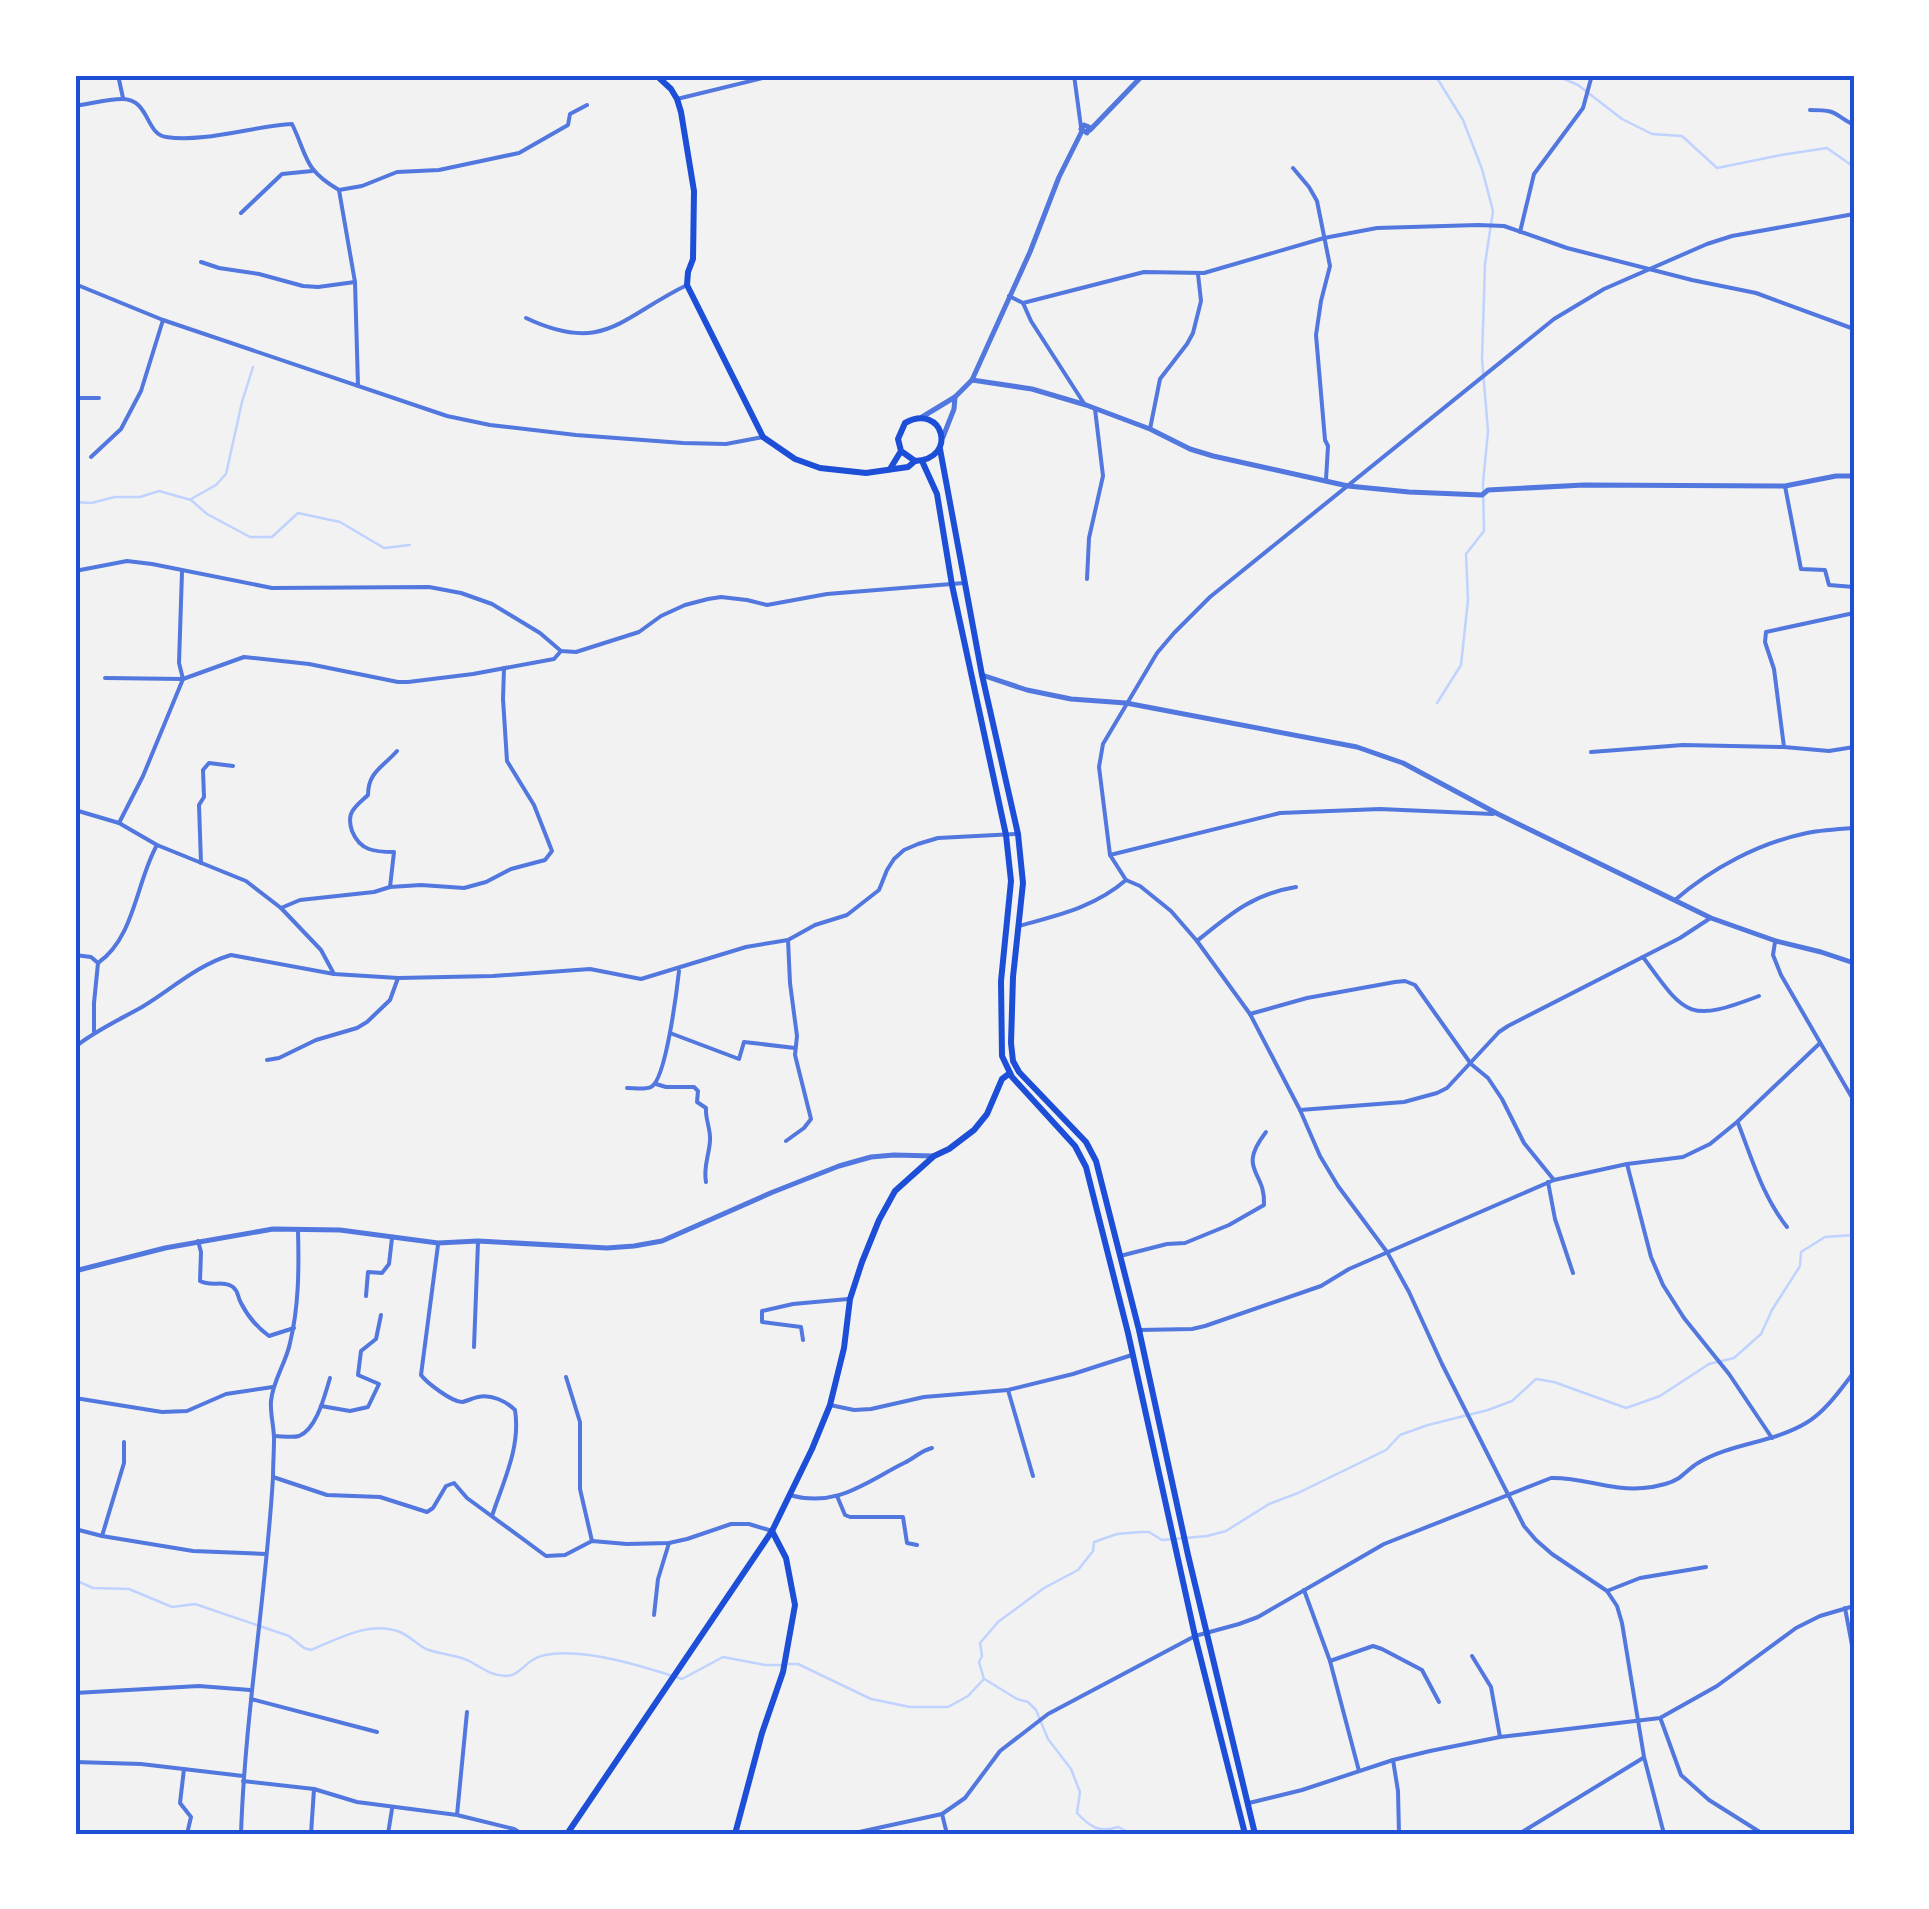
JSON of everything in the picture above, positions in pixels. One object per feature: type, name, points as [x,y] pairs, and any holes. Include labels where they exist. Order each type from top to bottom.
[{"type":"main road","points":[[656,75],[677,99],[692,171],[693,259],[688,285],[763,437],[795,459],[860,473],[929,460],[940,449]]},
{"type":"main road","points":[[1245,1834],[1194,1636],[1117,1286],[1082,1156],[1076,1146],[1014,1071],[1002,1056],[1001,981],[1011,881],[1006,835],[971,646],[940,449],[942,438],[936,424],[922,417],[901,428],[898,440],[901,451],[919,461],[936,494],[952,585],[971,646],[982,675],[1018,834],[1023,883],[1013,977],[1014,1071],[1092,1151],[1139,1330],[1178,1513],[1256,1834]]},
{"type":"main road","points":[[890,469],[901,451]]},
{"type":"main road","points":[[567,1834],[772,1531],[830,1404],[844,1348],[850,1299],[879,1220],[896,1191],[934,1156],[974,1130],[987,1114],[1002,1078],[1014,1071]]},
{"type":"main road","points":[[1117,1286],[1127,1284]]},
{"type":"main road","points":[[735,1834],[783,1672],[795,1605],[786,1558],[772,1531]]},
{"type":"street","points":[[118,75],[123,98]]},
{"type":"street","points":[[677,99],[775,75]]},
{"type":"street","points":[[1074,75],[1080,116],[1086,128]]},
{"type":"street","points":[[922,417],[955,397],[972,380],[1076,142],[1143,75]]},
{"type":"street","points":[[1520,232],[1534,174],[1583,108],[1592,75]]},
{"type":"street","points":[[75,106],[123,98],[140,107],[154,131],[164,137],[292,124],[312,171],[339,190],[397,172],[438,170],[519,154],[568,125],[570,114],[587,105]]},
{"type":"street","points":[[1810,110],[1839,113],[1854,125]]},
{"type":"street","points":[[1292,168],[1316,201],[1330,272],[1321,301],[1316,353],[1328,446],[1326,480]]},
{"type":"street","points":[[241,213],[282,174],[312,171]]},
{"type":"street","points":[[339,190],[355,282],[358,386]]},
{"type":"street","points":[[1664,1834],[1644,1757],[1617,1606],[1607,1591],[1536,1540],[1518,1516],[1409,1292],[1320,1156],[1250,1014],[1197,941],[1171,912],[1140,886],[1126,880],[1110,855],[1100,757],[1126,703],[1158,653],[1210,598],[1571,308],[1604,289],[1707,244],[1854,214]]},
{"type":"street","points":[[1023,303],[1144,272],[1198,274],[1324,238],[1377,228],[1459,224],[1504,226],[1567,248],[1756,294],[1854,329]]},
{"type":"street","points":[[201,262],[303,286],[355,282]]},
{"type":"street","points":[[1150,430],[1158,384],[1192,332],[1201,301],[1198,274]]},
{"type":"street","points":[[75,284],[163,320],[447,416],[490,425],[594,436],[715,444],[763,437]]},
{"type":"street","points":[[526,318],[561,332],[584,335],[608,331],[688,285]]},
{"type":"street","points":[[1009,296],[1023,303],[1031,322],[1086,406]]},
{"type":"street","points":[[91,457],[120,429],[141,391],[163,320]]},
{"type":"street","points":[[972,380],[1032,389],[1086,406],[1190,450],[1348,486],[1485,493],[1611,485],[1785,486],[1854,476]]},
{"type":"street","points":[[942,438],[955,397]]},
{"type":"street","points":[[75,398],[99,398]]},
{"type":"street","points":[[1087,579],[1089,538],[1103,476],[1095,409]]},
{"type":"street","points":[[1785,486],[1801,568],[1825,570],[1829,585],[1854,587]]},
{"type":"street","points":[[75,570],[127,561],[272,588],[442,589],[492,604],[560,650],[584,652],[639,632],[684,605],[708,599],[767,605],[827,594],[964,584]]},
{"type":"street","points":[[118,823],[143,776],[183,679],[179,663],[182,572]]},
{"type":"street","points":[[1784,747],[1766,632],[1854,613]]},
{"type":"street","points":[[105,678],[183,679],[244,657],[289,660],[398,682],[473,674],[554,659],[560,650]]},
{"type":"street","points":[[282,908],[300,900],[390,887],[464,888],[550,856],[552,851],[534,805],[506,761],[504,668]]},
{"type":"street","points":[[982,675],[1071,699],[1126,703],[1357,746],[1403,763],[1711,918],[1854,964]]},
{"type":"street","points":[[1590,752],[1683,745],[1829,750],[1854,747]]},
{"type":"street","points":[[390,887],[394,852],[366,848],[357,840],[350,820],[352,810],[368,795],[374,772],[397,752]]},
{"type":"street","points":[[201,863],[199,805],[204,796],[203,770],[209,763],[233,766]]},
{"type":"street","points":[[1110,855],[1280,813],[1380,809],[1498,814]]},
{"type":"street","points":[[75,810],[118,823],[157,846],[246,881],[282,908],[321,950],[334,974]]},
{"type":"street","points":[[1675,900],[1708,873],[1775,842],[1806,833],[1854,828]]},
{"type":"street","points":[[75,1047],[204,966],[231,955],[334,974],[398,978],[590,969],[641,979],[746,948],[788,940],[852,912],[879,890],[886,870],[904,850],[938,838],[1018,834]]},
{"type":"street","points":[[94,1032],[98,963],[117,946],[139,897],[146,864],[157,846]]},
{"type":"street","points":[[1019,926],[1079,909],[1110,894],[1126,880]]},
{"type":"street","points":[[1197,941],[1260,896],[1296,887]]},
{"type":"street","points":[[1300,1110],[1404,1102],[1447,1088],[1508,1026],[1680,938],[1711,918]]},
{"type":"street","points":[[786,1140],[811,1119],[796,1060],[788,940]]},
{"type":"street","points":[[1776,940],[1776,964],[1854,1101]]},
{"type":"street","points":[[75,954],[91,957],[98,963]]},
{"type":"street","points":[[1643,957],[1674,998],[1696,1012],[1723,1010],[1759,996]]},
{"type":"street","points":[[627,1088],[649,1088],[656,1084],[670,1034],[680,969]]},
{"type":"street","points":[[268,1060],[367,1022],[390,1000],[398,978]]},
{"type":"street","points":[[1250,1014],[1307,998],[1406,982],[1415,985],[1471,1064],[1488,1078],[1524,1143],[1551,1181],[1556,1220],[1572,1274]]},
{"type":"street","points":[[670,1034],[736,1059],[741,1057],[744,1042],[796,1048]]},
{"type":"street","points":[[1139,1330],[1192,1330],[1329,1282],[1386,1252],[1551,1181],[1627,1164],[1683,1157],[1710,1144],[1738,1122],[1819,1044]]},
{"type":"street","points":[[656,1084],[666,1088],[694,1087],[698,1091],[696,1102],[706,1108],[710,1139],[704,1165],[706,1182]]},
{"type":"street","points":[[1738,1122],[1762,1187],[1786,1227]]},
{"type":"street","points":[[1120,1256],[1185,1243],[1229,1225],[1264,1204],[1252,1154],[1266,1132]]},
{"type":"street","points":[[75,1271],[198,1241],[298,1228],[438,1243],[634,1246],[662,1242],[840,1166],[894,1155],[934,1156]]},
{"type":"street","points":[[1627,1164],[1657,1271],[1684,1318],[1730,1374],[1772,1438]]},
{"type":"street","points":[[241,1834],[273,1477],[271,1404],[273,1387],[294,1328],[299,1289],[298,1228]]},
{"type":"street","points":[[366,1296],[368,1272],[382,1273],[389,1264],[392,1238]]},
{"type":"street","points":[[198,1241],[200,1281],[205,1285],[231,1285],[260,1330],[269,1336],[294,1328]]},
{"type":"street","points":[[474,1347],[478,1241]]},
{"type":"street","points":[[438,1243],[420,1375],[456,1401],[485,1396],[515,1410],[514,1454],[492,1516]]},
{"type":"street","points":[[803,1340],[801,1327],[762,1322],[762,1310],[850,1299]]},
{"type":"street","points":[[321,1406],[350,1411],[368,1406],[379,1384],[358,1375],[362,1351],[376,1339],[381,1315]]},
{"type":"street","points":[[830,1404],[870,1409],[924,1397],[1008,1390],[1133,1355]]},
{"type":"street","points":[[850,1834],[942,1814],[965,1798],[1000,1751],[1048,1714],[1194,1636],[1258,1617],[1384,1544],[1550,1478],[1636,1489],[1676,1480],[1695,1464],[1726,1450],[1772,1438],[1808,1422],[1836,1396],[1854,1372]]},
{"type":"street","points":[[566,1377],[580,1422],[580,1489],[592,1541]]},
{"type":"street","points":[[274,1436],[299,1436],[308,1430],[330,1378]]},
{"type":"street","points":[[75,1398],[162,1412],[188,1412],[226,1394],[273,1387]]},
{"type":"street","points":[[1008,1390],[1033,1476]]},
{"type":"street","points":[[102,1536],[124,1463],[124,1442]]},
{"type":"street","points":[[790,1495],[808,1500],[856,1490],[910,1461],[920,1451],[932,1448]]},
{"type":"street","points":[[273,1477],[327,1495],[380,1497],[427,1512],[446,1486],[454,1484],[546,1556],[565,1555],[592,1541],[627,1544],[688,1540],[731,1524],[749,1524],[772,1531]]},
{"type":"street","points":[[837,1496],[845,1515],[850,1517],[902,1516],[907,1543],[918,1545]]},
{"type":"street","points":[[75,1529],[194,1552],[266,1554]]},
{"type":"street","points":[[654,1614],[658,1579],[669,1543]]},
{"type":"street","points":[[1607,1591],[1640,1578],[1706,1567]]},
{"type":"street","points":[[1304,1590],[1330,1661],[1359,1771]]},
{"type":"street","points":[[1249,1803],[1393,1760],[1500,1737],[1660,1718],[1707,1692],[1796,1628],[1854,1606]]},
{"type":"street","points":[[1845,1608],[1854,1656]]},
{"type":"street","points":[[1330,1661],[1373,1646],[1382,1649],[1422,1670],[1439,1702]]},
{"type":"street","points":[[1472,1656],[1490,1687],[1500,1737]]},
{"type":"street","points":[[75,1693],[199,1686],[252,1690]]},
{"type":"street","points":[[251,1699],[377,1732]]},
{"type":"street","points":[[457,1815],[467,1712]]},
{"type":"street","points":[[1660,1718],[1681,1775],[1709,1800],[1763,1834]]},
{"type":"street","points":[[1519,1834],[1644,1757]]},
{"type":"street","points":[[1393,1760],[1400,1834]]},
{"type":"street","points":[[75,1762],[141,1764],[314,1789],[357,1802],[457,1815],[522,1834]]},
{"type":"street","points":[[184,1769],[180,1803],[191,1817],[187,1834]]},
{"type":"street","points":[[311,1834],[314,1789]]},
{"type":"street","points":[[388,1834],[392,1807]]},
{"type":"street","points":[[942,1814],[946,1834]]},
{"type":"waterway","points":[[1435,75],[1463,120],[1493,211],[1485,264],[1482,359],[1488,431],[1484,531],[1466,554],[1468,600],[1461,665],[1437,703]]},
{"type":"waterway","points":[[1555,75],[1578,85],[1622,119],[1652,134],[1682,136],[1717,168],[1827,148],[1854,167]]},
{"type":"waterway","points":[[191,499],[216,485],[226,474],[253,367]]},
{"type":"waterway","points":[[75,502],[140,497],[159,491],[191,500],[207,514],[250,537],[272,537],[298,513],[340,522],[384,548],[410,545]]},
{"type":"waterway","points":[[789,1664],[798,1664],[871,1699],[910,1707],[948,1707],[968,1696],[984,1679],[979,1662],[980,1643],[998,1622],[1044,1588],[1078,1570],[1093,1551],[1094,1542],[1140,1532],[1149,1532],[1162,1540],[1226,1531],[1269,1504],[1386,1450],[1400,1435],[1512,1401],[1536,1379],[1626,1408],[1660,1396],[1709,1364],[1734,1358],[1761,1334],[1800,1266],[1801,1252],[1825,1237],[1854,1235]]},
{"type":"waterway","points":[[75,1580],[93,1588],[129,1589],[172,1607],[195,1604],[289,1636],[311,1650],[354,1632],[389,1629],[426,1649],[460,1657],[501,1676],[516,1673],[538,1657],[560,1653],[614,1660],[682,1679],[723,1657],[781,1665]]},
{"type":"waterway","points":[[986,1680],[1036,1710],[1048,1739],[1071,1769],[1080,1792],[1077,1813],[1095,1828],[1118,1827],[1132,1834]]}]
